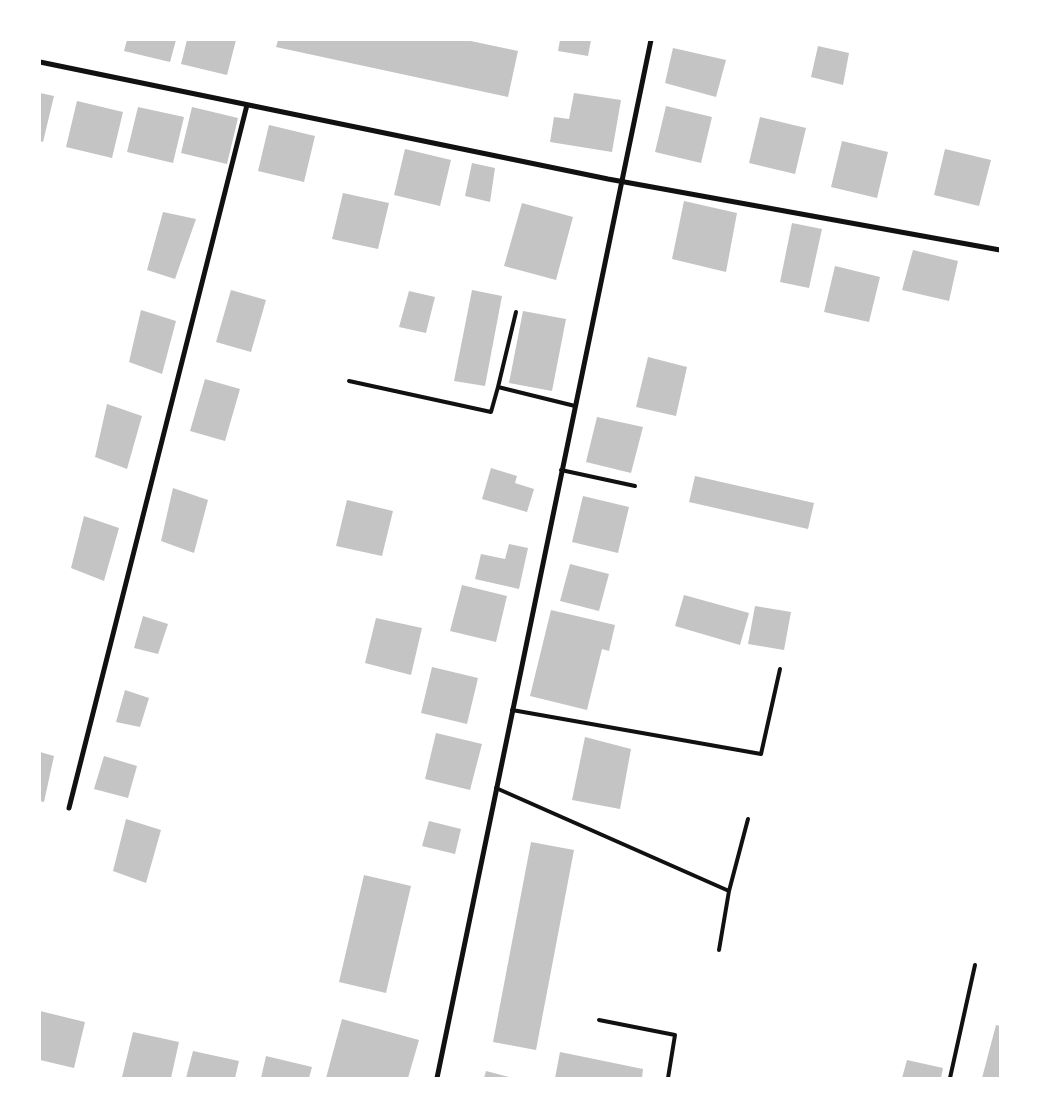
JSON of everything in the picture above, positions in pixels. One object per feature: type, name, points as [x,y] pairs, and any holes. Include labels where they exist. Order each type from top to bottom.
[{"type":"street","points":[[437,1078],[651,40]]},
{"type":"street","points":[[40,62],[621,182],[1000,250]]},
{"type":"street","points":[[69,808],[247,105]]},
{"type":"lane","points":[[349,381],[491,412],[516,312]]},
{"type":"lane","points":[[498,387],[575,406]]},
{"type":"lane","points":[[562,470],[635,486]]},
{"type":"lane","points":[[512,710],[761,754],[780,669]]},
{"type":"lane","points":[[496,788],[729,891]]},
{"type":"lane","points":[[720,950],[729,891],[748,819]]},
{"type":"lane","points":[[950,1078],[975,965]]},
{"type":"lane","points":[[600,1020],[675,1035],[668,1078]]},
{"type":"building","points":[[127,40],[176,40],[170,62],[124,51]]},
{"type":"building","points":[[187,40],[236,40],[227,75],[181,64]]},
{"type":"building","points":[[278,40],[466,40],[518,51],[508,97],[276,47]]},
{"type":"building","points":[[560,40],[591,40],[588,56],[558,51]]},
{"type":"building","points":[[818,46],[849,53],[843,85],[811,77]]},
{"type":"building","points":[[673,48],[726,60],[716,97],[665,83]]},
{"type":"building","points":[[40,93],[54,96],[43,142],[40,141]]},
{"type":"building","points":[[574,93],[621,100],[612,152],[550,142],[554,117],[569,119]]},
{"type":"building","points":[[77,101],[123,112],[112,158],[66,147]]},
{"type":"building","points":[[666,106],[712,117],[701,163],[655,152]]},
{"type":"building","points":[[138,107],[184,117],[173,163],[127,152]]},
{"type":"building","points":[[192,107],[238,118],[227,164],[181,153]]},
{"type":"building","points":[[760,117],[806,128],[795,174],[749,163]]},
{"type":"building","points":[[269,125],[315,136],[304,182],[258,171]]},
{"type":"building","points":[[842,141],[888,152],[877,198],[831,187]]},
{"type":"building","points":[[405,149],[451,160],[440,206],[394,195]]},
{"type":"building","points":[[945,149],[991,160],[979,206],[934,195]]},
{"type":"building","points":[[472,163],[495,168],[490,202],[465,196]]},
{"type":"building","points":[[343,193],[389,203],[378,249],[332,239]]},
{"type":"building","points":[[684,201],[737,213],[726,272],[672,259]]},
{"type":"building","points":[[522,203],[573,217],[556,280],[504,266]]},
{"type":"building","points":[[163,212],[196,219],[175,279],[147,270]]},
{"type":"building","points":[[792,223],[822,229],[809,288],[780,282]]},
{"type":"building","points":[[913,250],[958,261],[949,301],[902,290]]},
{"type":"building","points":[[835,266],[880,277],[869,322],[824,312]]},
{"type":"building","points":[[231,290],[266,300],[251,352],[216,342]]},
{"type":"building","points":[[472,290],[502,296],[485,386],[454,381]]},
{"type":"building","points":[[409,291],[435,297],[426,333],[399,327]]},
{"type":"building","points":[[141,310],[176,321],[162,374],[129,362]]},
{"type":"building","points":[[523,311],[566,319],[552,391],[509,383]]},
{"type":"building","points":[[648,357],[687,367],[676,416],[636,407]]},
{"type":"building","points":[[205,379],[240,389],[225,441],[190,431]]},
{"type":"building","points":[[107,404],[142,416],[127,469],[95,457]]},
{"type":"building","points":[[597,417],[643,427],[631,473],[586,462]]},
{"type":"building","points":[[491,468],[517,476],[515,483],[534,489],[527,512],[482,499]]},
{"type":"building","points":[[695,476],[814,503],[808,529],[689,502]]},
{"type":"building","points":[[173,488],[208,500],[194,553],[161,541]]},
{"type":"building","points":[[583,496],[629,507],[618,553],[572,542]]},
{"type":"building","points":[[347,500],[393,511],[382,556],[336,546]]},
{"type":"building","points":[[84,516],[119,528],[104,581],[71,568]]},
{"type":"building","points":[[509,544],[528,548],[519,589],[475,579],[481,554],[505,559]]},
{"type":"building","points":[[570,564],[609,574],[599,611],[560,601]]},
{"type":"building","points":[[462,585],[507,596],[496,642],[450,631]]},
{"type":"building","points":[[684,595],[749,613],[740,645],[675,626]]},
{"type":"building","points":[[755,606],[791,612],[784,650],[748,644]]},
{"type":"building","points":[[551,610],[615,625],[609,651],[602,649],[587,710],[530,696]]},
{"type":"building","points":[[143,616],[168,624],[158,654],[134,648]]},
{"type":"building","points":[[376,618],[422,628],[411,675],[365,663]]},
{"type":"building","points":[[432,667],[478,678],[467,724],[421,713]]},
{"type":"building","points":[[125,690],[149,698],[140,727],[116,722]]},
{"type":"building","points":[[436,733],[482,744],[470,790],[425,779]]},
{"type":"building","points":[[585,737],[631,749],[620,809],[572,800]]},
{"type":"building","points":[[40,752],[54,756],[44,802],[40,801]]},
{"type":"building","points":[[104,756],[137,766],[128,798],[94,789]]},
{"type":"building","points":[[126,819],[161,830],[146,883],[113,871]]},
{"type":"building","points":[[429,821],[461,829],[455,854],[422,846]]},
{"type":"building","points":[[531,842],[574,850],[536,1050],[493,1042]]},
{"type":"building","points":[[364,875],[411,886],[386,993],[339,982]]},
{"type":"building","points":[[40,1011],[85,1022],[74,1068],[40,1060]]},
{"type":"building","points":[[342,1019],[419,1040],[408,1078],[326,1078]]},
{"type":"building","points":[[996,1025],[1000,1026],[1000,1078],[982,1078]]},
{"type":"building","points":[[133,1032],[179,1042],[171,1078],[122,1077]]},
{"type":"building","points":[[193,1051],[239,1061],[235,1078],[186,1078]]},
{"type":"building","points":[[560,1052],[643,1069],[642,1078],[555,1078]]},
{"type":"building","points":[[266,1056],[312,1067],[309,1078],[261,1078]]},
{"type":"building","points":[[907,1060],[943,1068],[941,1078],[902,1078]]},
{"type":"building","points":[[486,1071],[509,1077],[509,1078],[484,1078]]}]
